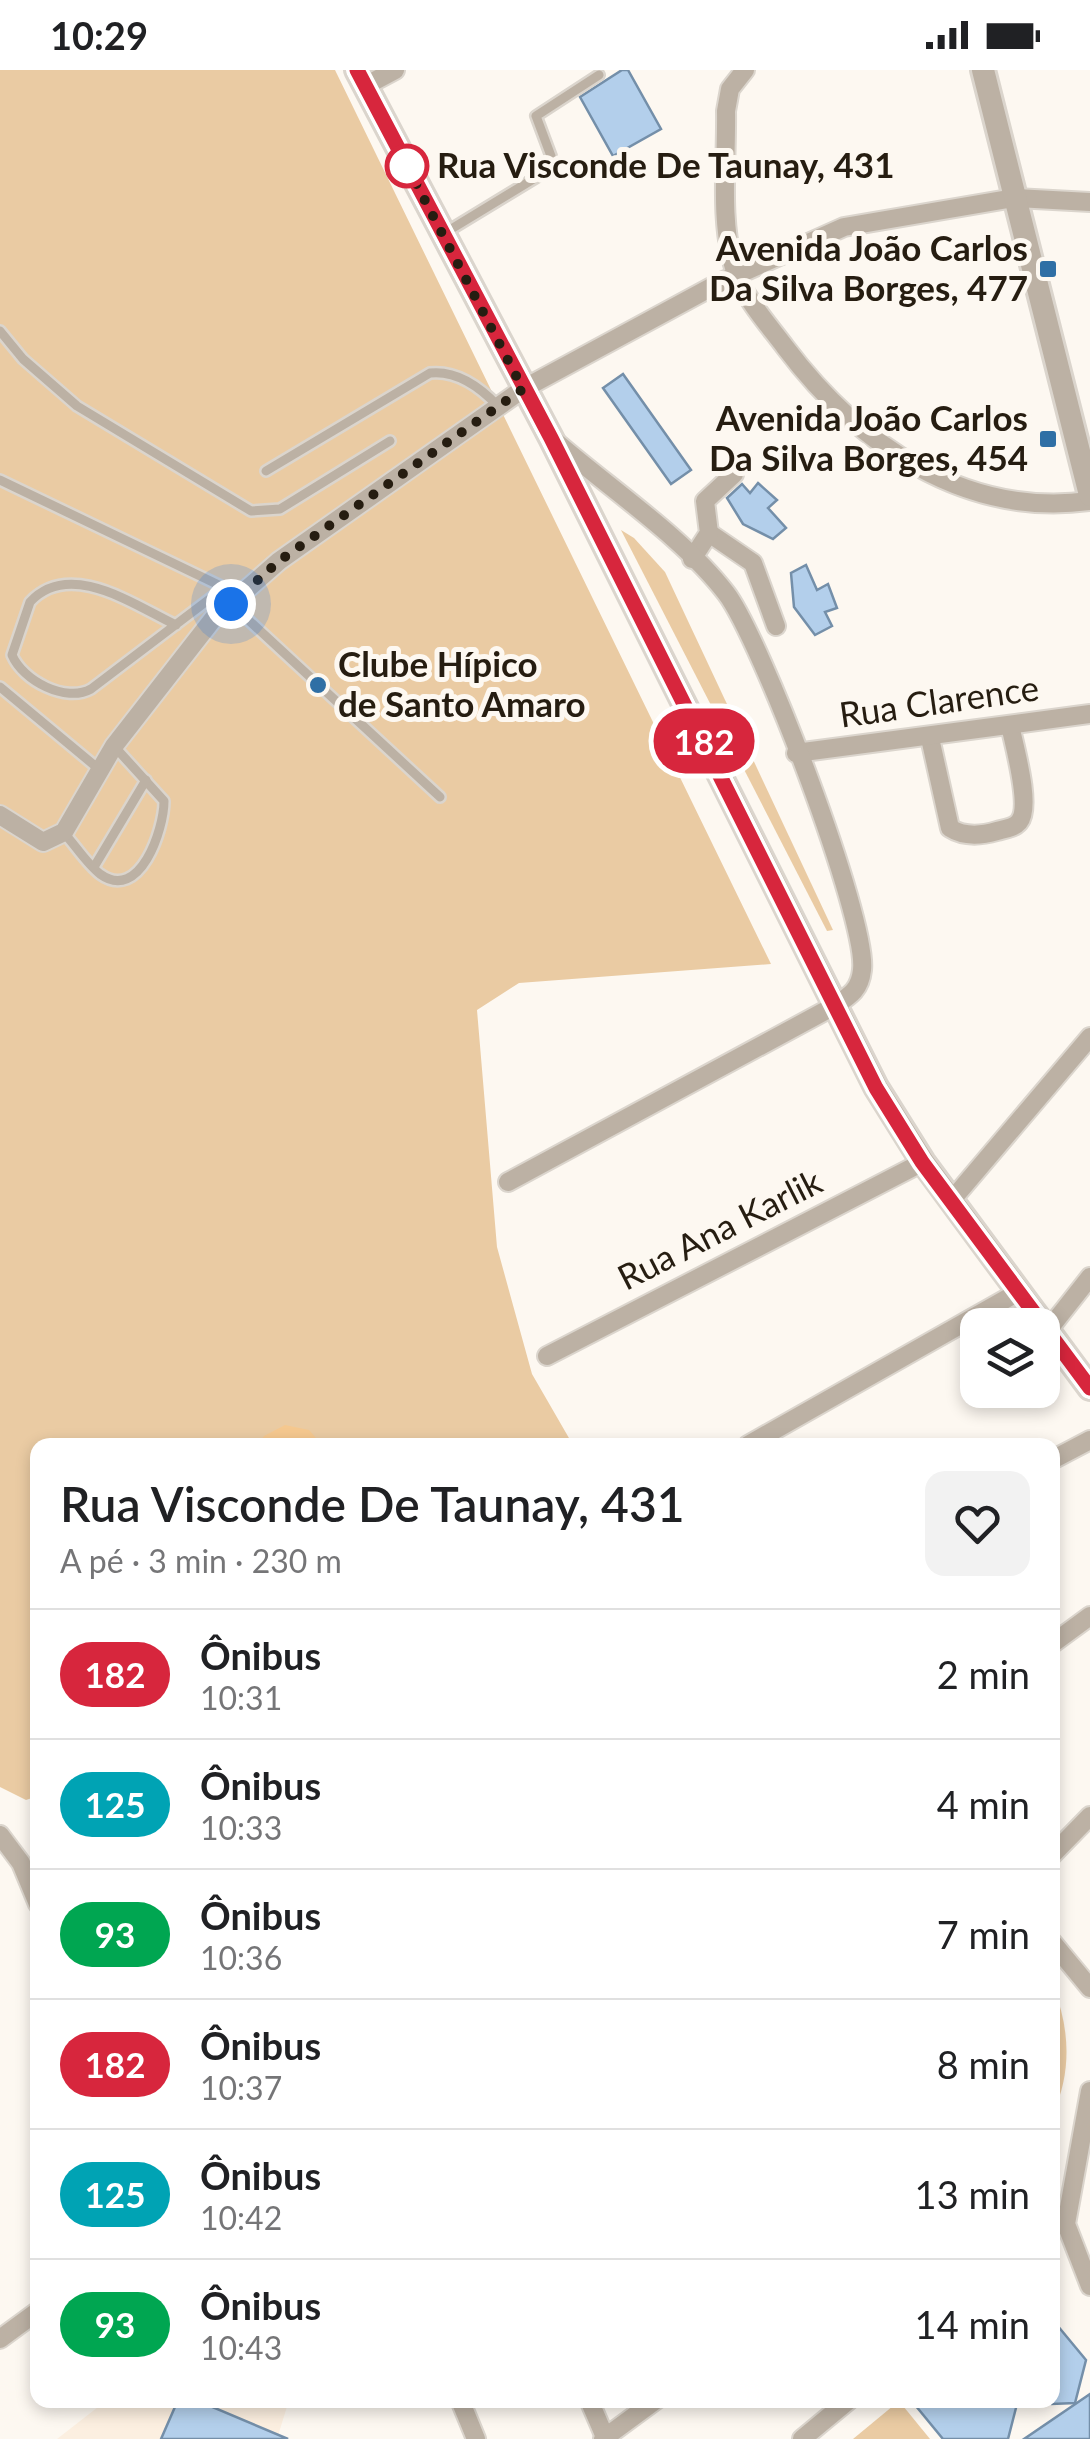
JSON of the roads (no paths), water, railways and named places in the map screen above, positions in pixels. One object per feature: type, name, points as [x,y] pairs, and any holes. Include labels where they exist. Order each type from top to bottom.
[{"type":"street","points":[[395,70],[361,78],[551,438],[876,1088],[922,1162],[1033,1308]]},
{"type":"street","points":[[745,70],[730,90],[726,111],[727,216],[737,274],[747,297],[826,397],[923,472],[990,498],[1042,505],[1090,498],[983,70]]},
{"type":"street","points":[[0,816],[43,842],[64,832],[114,746],[231,596],[523,389],[737,274],[844,227],[1014,198],[1090,202]]},
{"type":"street","points":[[508,1182],[836,1005],[859,984],[862,941],[796,753],[742,619],[721,587],[692,558],[551,438]]},
{"type":"street","points":[[692,558],[709,533],[705,501],[734,474]]},
{"type":"street","points":[[709,533],[752,563],[776,626]]},
{"type":"street","name":"Rua Clarence","points":[[796,753],[1090,714]]},
{"type":"street","points":[[930,738],[950,828],[964,835],[988,834],[1014,826],[1022,816],[1024,798],[1010,725]]},
{"type":"street","points":[[951,1202],[1090,1037]]},
{"type":"street","name":"Rua Ana Karlik","points":[[546,1356],[922,1162]]},
{"type":"street","points":[[1060,1315],[1090,1277]]},
{"type":"street","points":[[760,1438],[1020,1291]]},
{"type":"street","points":[[1060,1345],[1090,1388]]},
{"type":"street","points":[[1060,1456],[1090,1440]]},
{"type":"street","points":[[1060,1638],[1090,1616]]},
{"type":"street","points":[[1060,1847],[1090,1816]]},
{"type":"street","points":[[0,1835],[30,1886]]},
{"type":"street","points":[[1060,1952],[1090,1988]]},
{"type":"street","points":[[1060,2225],[1090,2091]]},
{"type":"street","points":[[1060,2231],[1088,2279]]},
{"type":"street","points":[[0,2338],[30,2317]]},
{"type":"street","points":[[463,2408],[476,2439]]},
{"type":"street","points":[[593,2408],[604,2438],[645,2408]]},
{"type":"street","points":[[802,2439],[840,2408]]},
{"type":"lane","points":[[442,235],[550,169],[552,156],[536,116],[599,75]]},
{"type":"lane","points":[[0,330],[23,359],[76,406],[251,512],[280,509],[390,441]]},
{"type":"lane","points":[[266,471],[430,373],[450,373],[480,388],[498,406]]},
{"type":"lane","points":[[0,480],[231,596],[440,797]]},
{"type":"lane","points":[[176,625],[92,588],[64,582],[30,602],[12,655],[17,666],[71,696],[86,692],[176,625],[231,596]]},
{"type":"lane","points":[[0,686],[100,770]]},
{"type":"lane","points":[[64,832],[102,876],[120,880],[136,874],[150,854],[164,816],[164,801],[114,746]]},
{"type":"lane","points":[[94,867],[146,780]]},
{"type":"place","name":"Rua Visconde De Taunay, 431","points":[[407,166]]},
{"type":"place","name":"Avenida João Carlos Da Silva Borges, 477","points":[[1048,269]]},
{"type":"place","name":"Avenida João Carlos Da Silva Borges, 454","points":[[1048,439]]},
{"type":"place","name":"Clube Hípico de Santo Amaro","points":[[318,685]]}]
